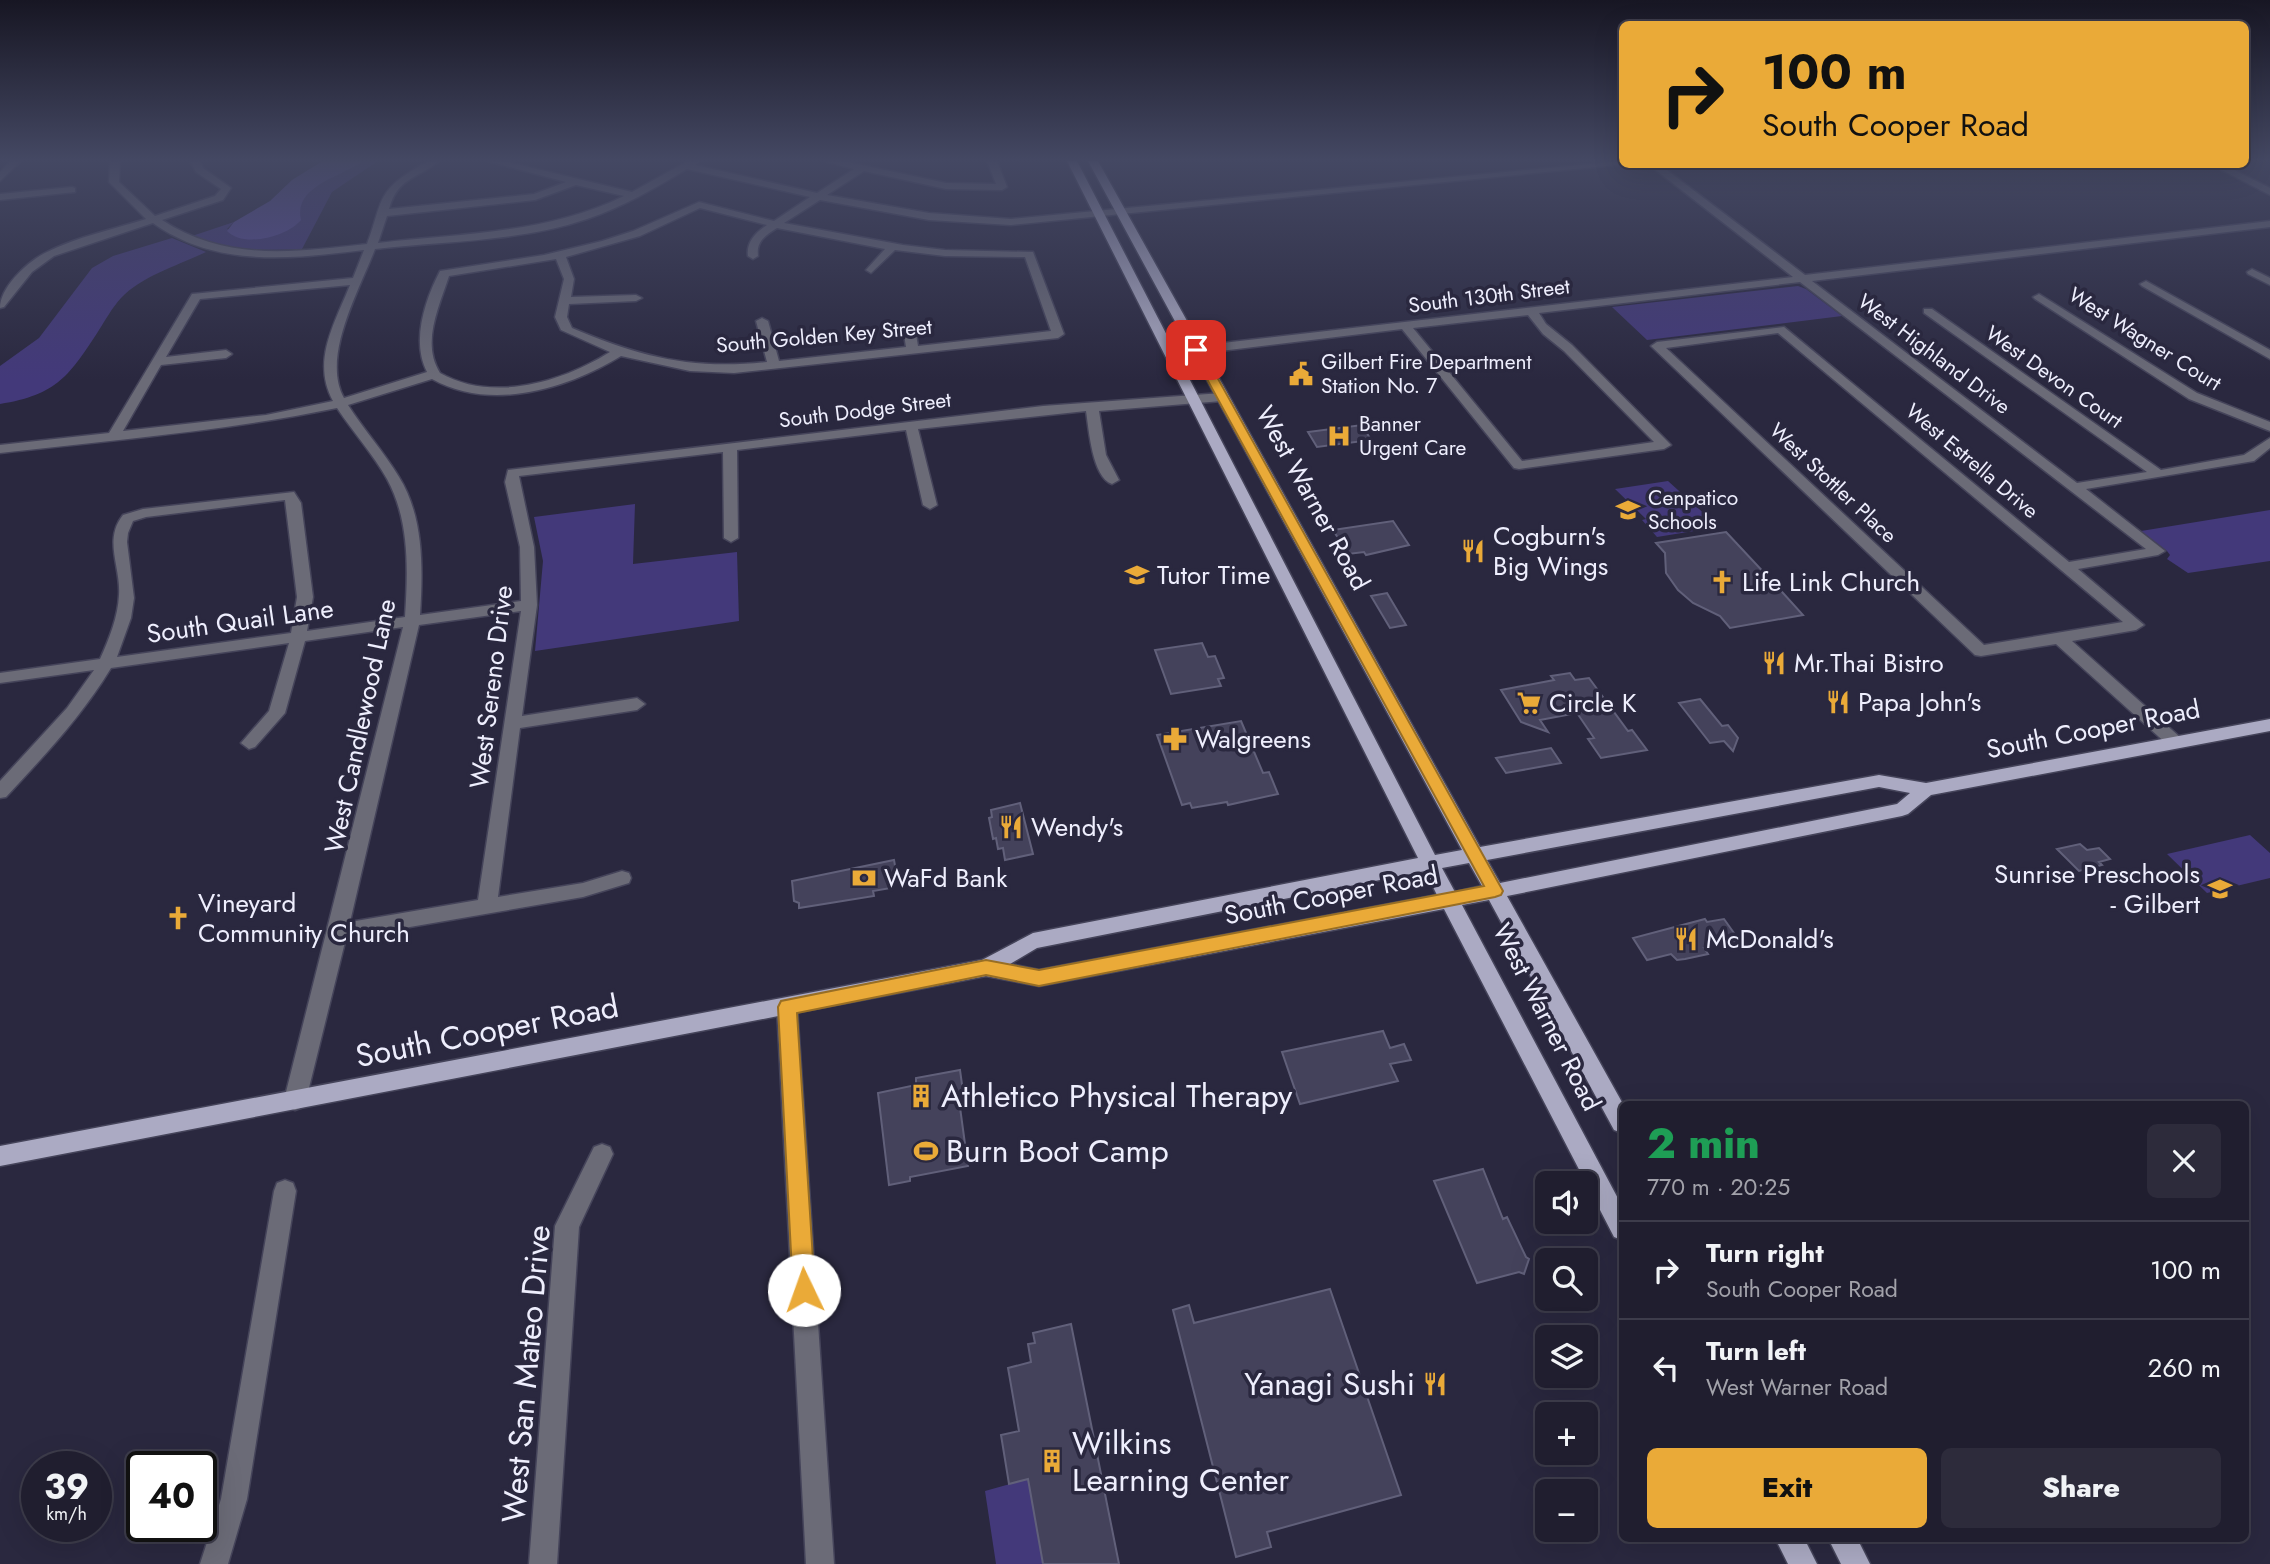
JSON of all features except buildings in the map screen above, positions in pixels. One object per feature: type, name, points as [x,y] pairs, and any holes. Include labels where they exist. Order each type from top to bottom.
[{"type":"main road","name":"West Warner Road","points":[[1110,234],[1195,400],[1277,528],[1475,855],[1619,1118]]},
{"type":"main road","name":"West Warner Road","points":[[1133,234],[1222,397],[1277,528],[1430,863],[1619,1223]]},
{"type":"main road","name":"South Cooper Road","points":[[0,1156],[986,968],[1033,941],[1430,863],[1879,781],[1926,789],[2270,725]]},
{"type":"main road","name":"South Cooper Road","points":[[986,968],[1039,978],[1451,900],[1779,836],[1902,808],[1926,789]]},
{"type":"main road","points":[[1791,1542],[1803,1564]]},
{"type":"main road","points":[[1844,1542],[1856,1564]]},
{"type":"street","points":[[0,305],[28,270],[50,254],[111,234]]},
{"type":"street","points":[[178,234],[226,251],[275,254],[488,234]]},
{"type":"street","name":"West Candlewood Lane","points":[[295,1100],[412,622],[416,577],[401,495],[388,470],[331,384],[328,364],[331,348],[376,234]]},
{"type":"street","points":[[619,352],[573,377],[538,386],[476,389],[449,383],[434,374],[426,350],[427,329],[444,274],[561,257],[638,234]]},
{"type":"street","points":[[753,256],[752,248],[760,234]]},
{"type":"street","points":[[820,234],[891,249]]},
{"type":"street","name":"West Highland Drive","points":[[1744,234],[2158,551],[2066,567]]},
{"type":"street","name":"South 130th Street","points":[[1171,353],[2185,234]]},
{"type":"street","points":[[871,270],[891,249]]},
{"type":"street","name":"South Golden Key Street","points":[[565,301],[561,317],[567,330],[619,352],[690,368],[734,369],[1058,334],[1029,254],[970,256],[891,249]]},
{"type":"street","points":[[561,257],[569,279],[565,301],[636,298]]},
{"type":"street","points":[[2252,272],[2270,282]]},
{"type":"street","points":[[113,437],[196,296],[358,281]]},
{"type":"street","points":[[2146,284],[2270,355]]},
{"type":"street","name":"West Wagner Court","points":[[2039,297],[2193,396],[2270,427]]},
{"type":"street","points":[[1404,325],[1519,465],[1664,445],[1568,348],[1551,336],[1535,318],[1532,310]]},
{"type":"street","name":"West Devon Court","points":[[1928,311],[2157,473]]},
{"type":"street","points":[[762,321],[774,365]]},
{"type":"street","points":[[909,328],[913,350]]},
{"type":"street","name":"West Estrella Drive","points":[[1657,346],[1780,329],[2136,625],[2059,638]]},
{"type":"street","name":"West Stottler Place","points":[[1657,346],[1981,652],[2059,638]]},
{"type":"street","points":[[157,362],[226,354]]},
{"type":"street","points":[[0,449],[266,419],[342,403],[434,374]]},
{"type":"street","points":[[461,405],[476,389]]},
{"type":"street","name":"South Dodge Street","points":[[513,473],[911,425],[1222,397]]},
{"type":"street","points":[[1092,407],[1099,455],[1112,480]]},
{"type":"street","points":[[911,425],[930,505]]},
{"type":"street","points":[[2076,487],[2249,458],[2270,442]]},
{"type":"street","points":[[730,447],[731,538]]},
{"type":"street","name":"West Sereno Drive","points":[[487,907],[529,605],[527,547],[512,482],[513,473]]},
{"type":"street","points":[[0,792],[61,727],[105,664],[123,618],[127,592],[121,553],[122,528],[127,519],[143,513],[289,495],[294,503],[305,597],[298,638],[277,713],[249,743]]},
{"type":"street","name":"South Quail Lane","points":[[0,678],[529,605]]},
{"type":"street","points":[[2059,638],[2175,742]]},
{"type":"street","points":[[512,723],[637,704]]},
{"type":"street","points":[[338,932],[583,890],[622,878]]},
{"type":"street","points":[[787,1007],[820,1564]]},
{"type":"street","name":"West San Mateo Drive","points":[[542,1564],[567,1226],[601,1154]]},
{"type":"street","points":[[214,1564],[234,1499],[285,1191]]},
{"type":"shaded area","points":[[231,234],[279,234],[254,239]]},
{"type":"shaded area","points":[[246,234],[259,237],[273,234],[310,234],[302,249],[274,250],[219,244],[192,236]]},
{"type":"shaded area","points":[[172,238],[206,252],[150,277],[130,290],[115,306],[70,371],[60,380],[35,395],[0,404],[0,366],[39,338],[92,268],[113,256]]},
{"type":"shaded area","points":[[1798,286],[1842,316],[1647,340],[1612,307]]},
{"type":"shaded area","points":[[1668,481],[1719,527],[1657,537],[1642,520],[1646,519],[1615,489]]},
{"type":"shaded area","points":[[635,504],[633,564],[737,552],[739,621],[535,651],[543,561],[534,517]]},
{"type":"shaded area","points":[[2270,510],[2270,561],[2188,573],[2167,559],[2170,555],[2167,551],[2141,531]]},
{"type":"shaded area","points":[[2250,835],[2270,853],[2270,878],[2207,893],[2167,854]]},
{"type":"shaded area","points":[[1028,1479],[1043,1564],[996,1564],[985,1491]]},
{"type":"place","name":"Gilbert Fire Department Station No. 7","points":[[1301,374]]},
{"type":"place","name":"Banner Urgent Care","points":[[1339,436]]},
{"type":"place","name":"Cenpatico Schools","points":[[1628,510]]},
{"type":"place","name":"Cogburn's Big Wings","points":[[1473,551]]},
{"type":"place","name":"Tutor Time","points":[[1137,575]]},
{"type":"place","name":"Life Link Church","points":[[1722,582]]},
{"type":"place","name":"Mr.Thai Bistro","points":[[1774,663]]},
{"type":"place","name":"Papa John's","points":[[1838,702]]},
{"type":"place","name":"Circle K","points":[[1529,703]]},
{"type":"place","name":"Walgreens","points":[[1175,739]]},
{"type":"place","name":"Wendy's","points":[[1011,827]]},
{"type":"place","name":"WaFd Bank","points":[[864,878]]},
{"type":"place","name":"Sunrise Preschools - Gilbert","points":[[2220,889]]},
{"type":"place","name":"Vineyard Community Church","points":[[178,918]]},
{"type":"place","name":"McDonald's","points":[[1686,939]]},
{"type":"place","name":"Athletico Physical Therapy","points":[[921,1096]]},
{"type":"place","name":"Burn Boot Camp","points":[[926,1151]]},
{"type":"place","name":"Yanagi Sushi","points":[[1435,1384]]},
{"type":"place","name":"Wilkins Learning Center","points":[[1052,1461]]},
{"type":"route","points":[[804,1290],[787,1007],[986,968],[1039,978],[1495,891],[1196,350]]}]
